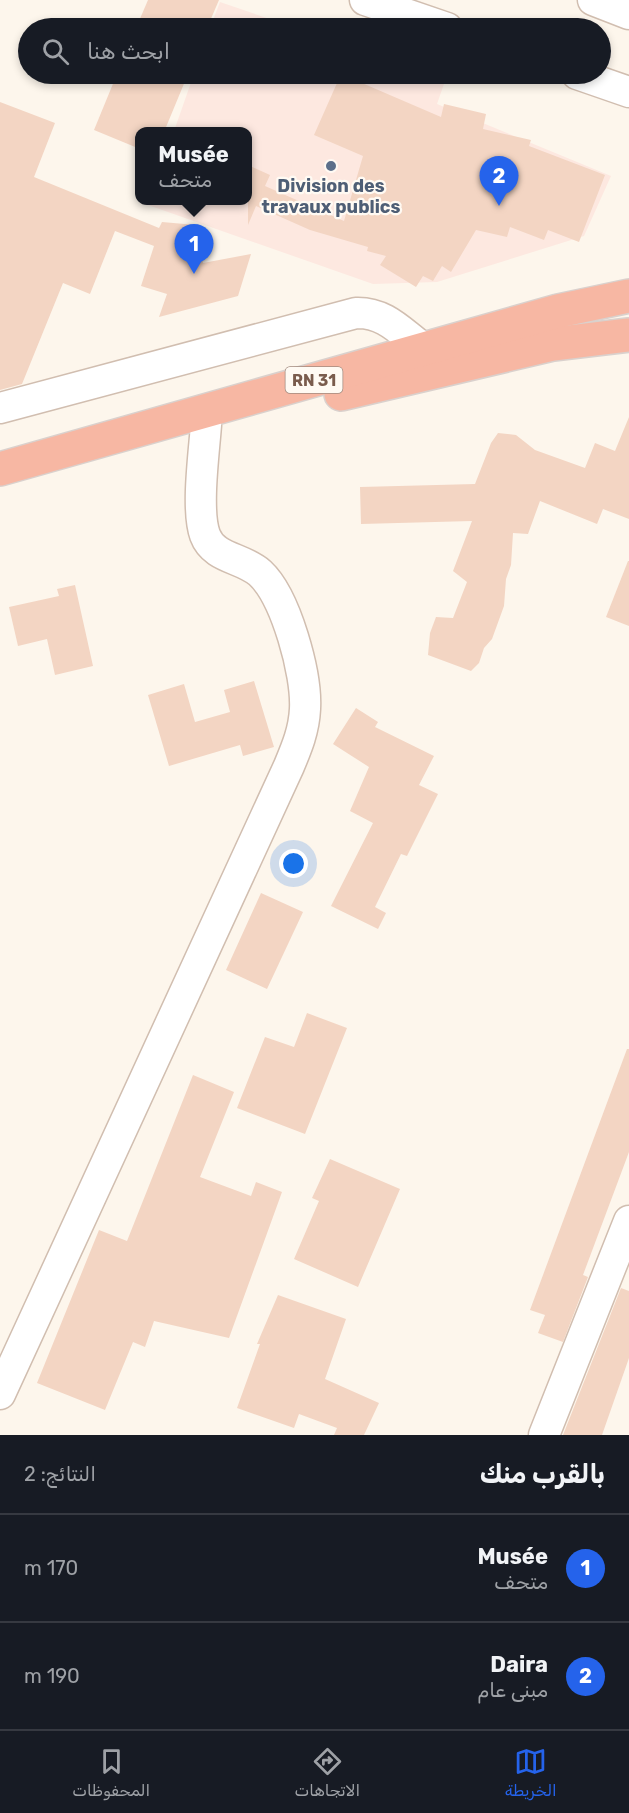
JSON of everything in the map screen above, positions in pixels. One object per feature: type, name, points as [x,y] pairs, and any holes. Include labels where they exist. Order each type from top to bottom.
[{"type":"highway","name":"RN 31","points":[[0,471],[423,348],[558,311],[629,297]]},
{"type":"highway","name":"RN 31","points":[[0,471],[553,344],[629,334]]},
{"type":"street","points":[[365,0],[418,18]]},
{"type":"street","points":[[593,0],[629,14]]},
{"type":"street","points":[[606,84],[629,92]]},
{"type":"street","points":[[0,408],[356,313],[369,313],[382,317],[423,348]]},
{"type":"street","points":[[0,1394],[302,735],[305,709],[303,676],[287,619],[268,582],[258,571],[220,554],[205,536],[201,517],[206,425]]},
{"type":"street","points":[[544,1435],[629,1221]]},
{"type":"shaded area","points":[[220,2],[267,18],[214,18]]},
{"type":"shaded area","points":[[190,84],[444,84],[437,104],[611,176],[584,236],[437,282],[373,284],[148,205],[252,205],[252,127],[175,127]]},
{"type":"building","points":[[148,0],[219,0],[211,18],[140,18]]},
{"type":"building","points":[[113,84],[184,84],[166,127],[135,127],[135,147],[94,130]]},
{"type":"building","points":[[337,84],[364,84],[441,117],[444,104],[486,114],[483,129],[531,140],[529,146],[605,175],[579,242],[548,230],[544,240],[510,227],[507,237],[476,230],[451,272],[442,266],[433,281],[423,276],[416,287],[380,265],[386,256],[367,251],[368,247],[310,230],[256,206],[248,225],[248,205],[252,205],[252,167],[270,175],[265,186],[344,221],[363,156],[314,135]]},
{"type":"building","points":[[0,102],[55,123],[34,177],[159,228],[162,222],[196,225],[203,263],[251,254],[238,296],[159,317],[167,294],[141,286],[154,246],[115,231],[90,294],[63,283],[22,384],[0,390]]},
{"type":"building","points":[[629,417],[629,519],[603,509],[597,524],[540,501],[528,534],[513,533],[511,565],[506,579],[504,606],[492,639],[484,648],[479,663],[471,671],[428,655],[430,633],[436,617],[453,618],[467,582],[453,571],[472,521],[361,524],[360,487],[475,484],[491,443],[498,433],[516,435],[535,450],[585,468],[595,443],[615,451]]},
{"type":"building","points":[[629,561],[629,626],[606,617]]},
{"type":"building","points":[[75,585],[93,666],[55,675],[47,639],[18,646],[9,607],[59,596],[57,589]]},
{"type":"building","points":[[254,681],[274,747],[243,756],[240,745],[169,766],[148,695],[184,684],[195,722],[230,712],[224,690]]},
{"type":"building","points":[[356,708],[378,722],[375,727],[434,756],[419,785],[438,794],[407,856],[401,854],[375,907],[386,913],[378,929],[331,906],[373,823],[350,811],[369,767],[333,744]]},
{"type":"building","points":[[261,893],[303,912],[267,989],[226,970]]},
{"type":"building","points":[[307,1013],[347,1028],[305,1134],[237,1108],[265,1037],[294,1047]]},
{"type":"building","points":[[627,1049],[629,1049],[629,1152],[583,1275],[588,1277],[563,1342],[538,1333],[545,1315],[530,1310]]},
{"type":"building","points":[[193,1075],[234,1092],[200,1177],[251,1196],[256,1182],[282,1192],[229,1338],[154,1321],[145,1347],[133,1342],[105,1410],[37,1383],[99,1230],[127,1241]]},
{"type":"building","points":[[330,1159],[400,1189],[358,1287],[294,1259],[319,1201],[312,1198]]},
{"type":"building","points":[[621,1288],[629,1291],[629,1358],[602,1435],[563,1435]]},
{"type":"building","points":[[278,1295],[346,1319],[325,1379],[379,1403],[364,1435],[334,1435],[337,1428],[299,1414],[294,1428],[237,1408],[260,1344],[257,1344]]},
{"type":"place","name":"Division des travaux publics","points":[[331,166]]},
{"type":"place","name":"Daira","points":[[499,206]]},
{"type":"place","name":"Musée","points":[[194,274]]}]
